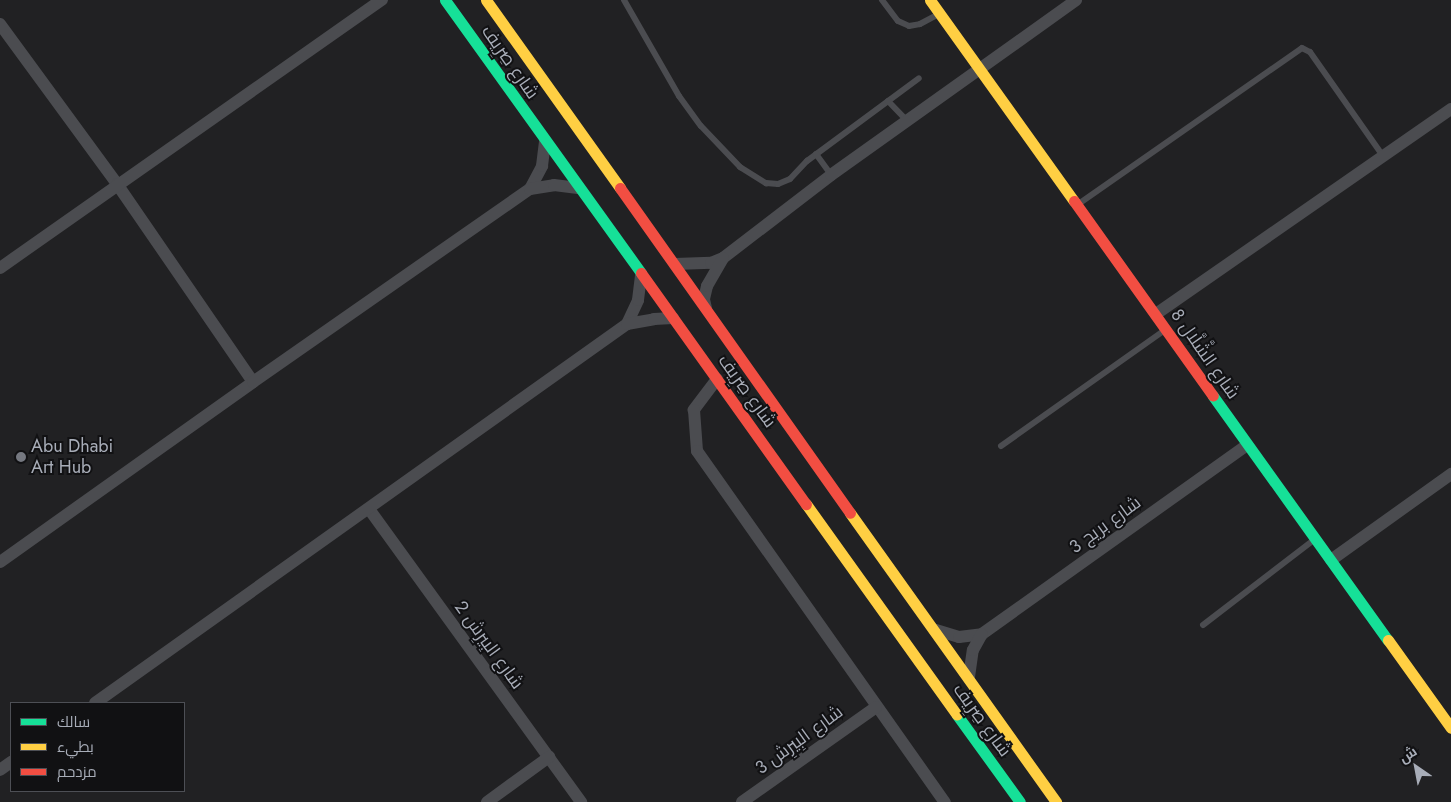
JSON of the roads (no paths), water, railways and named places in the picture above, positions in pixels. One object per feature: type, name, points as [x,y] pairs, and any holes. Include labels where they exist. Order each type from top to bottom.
[{"type":"main road","name":"شارع صِرِيف","points":[[445,0],[1020,802]]},
{"type":"main road","name":"شارع صِرِيف","points":[[486,0],[936,630],[1056,802]]},
{"type":"main road","name":"شارع الشَّلَّال 8","points":[[930,0],[1451,728]]},
{"type":"street","points":[[0,268],[382,0]]},
{"type":"street","points":[[675,264],[711,263],[724,258],[831,175],[1076,0]]},
{"type":"street","points":[[0,24],[118,184],[253,382]]},
{"type":"street","points":[[1156,314],[1451,109]]},
{"type":"street","points":[[530,189],[542,166],[545,142]]},
{"type":"street","points":[[2,556],[530,189],[554,185],[578,188]]},
{"type":"street","points":[[706,308],[704,299],[707,286],[724,258]]},
{"type":"street","points":[[626,324],[638,300],[641,274]]},
{"type":"street","points":[[96,702],[626,324],[654,318],[673,318]]},
{"type":"street","points":[[717,379],[694,410],[697,451],[945,802]]},
{"type":"street","name":"شارع بريج 3","points":[[936,630],[958,637],[982,634],[1247,445]]},
{"type":"street","points":[[1331,560],[1451,474]]},
{"type":"street","name":"شارع البِيرِش 2","points":[[369,509],[581,802]]},
{"type":"street","points":[[969,677],[973,650],[982,634]]},
{"type":"street","name":"شارع البِيرِش 3","points":[[742,802],[876,706]]},
{"type":"street","points":[[487,802],[549,757]]},
{"type":"lane","points":[[624,0],[690,111],[713,141],[740,167],[766,183],[778,184],[790,180],[816,154],[919,78]]},
{"type":"lane","points":[[882,0],[898,21],[909,26],[920,24],[940,14]]},
{"type":"lane","points":[[1077,205],[1302,48],[1310,52],[1384,156]]},
{"type":"lane","points":[[888,101],[907,121]]},
{"type":"lane","points":[[816,154],[831,175]]},
{"type":"lane","points":[[1001,446],[1166,329]]},
{"type":"lane","points":[[1203,625],[1316,539]]},
{"type":"place","name":"Abu Dhabi Art Hub","points":[[21,457]]}]
